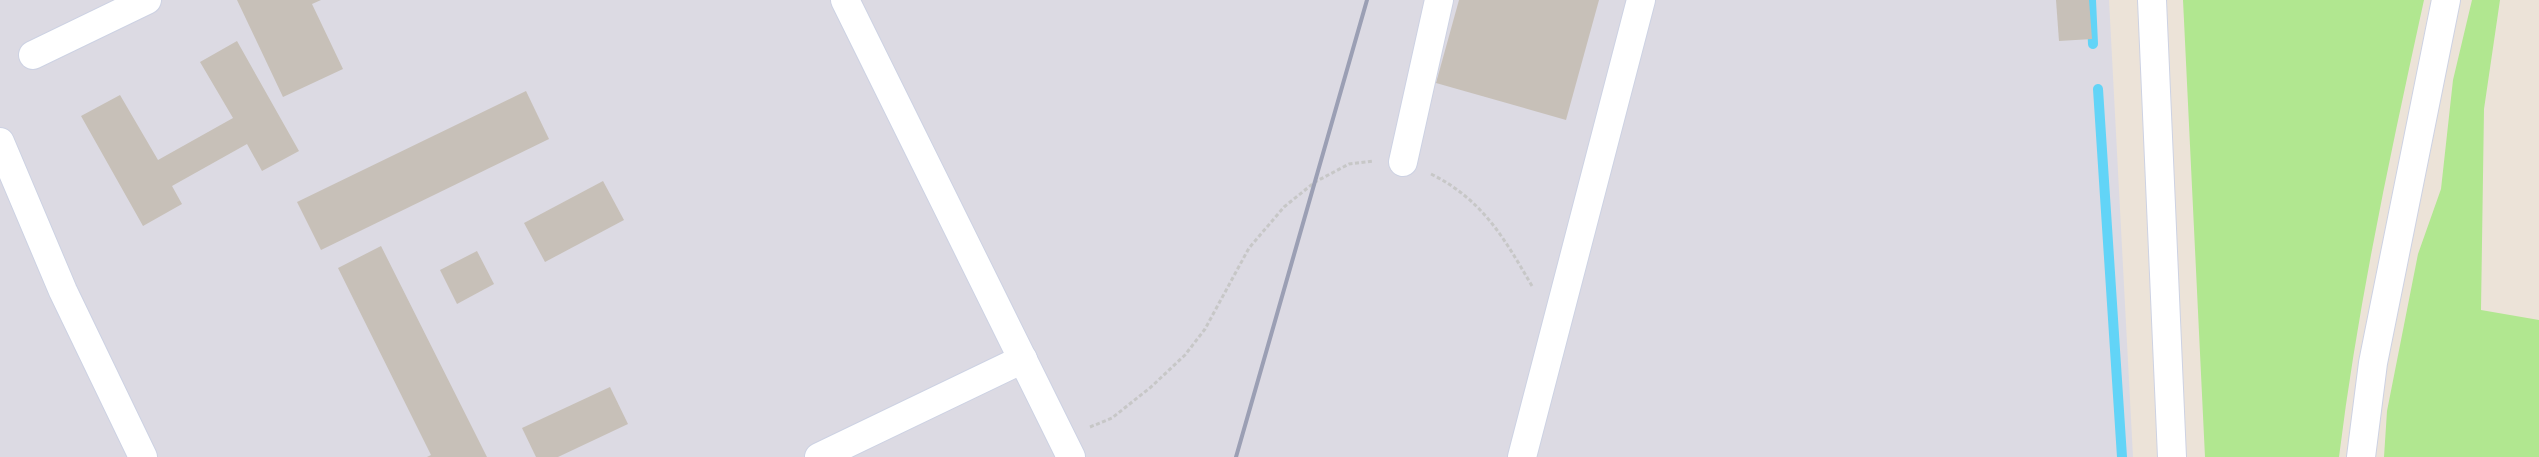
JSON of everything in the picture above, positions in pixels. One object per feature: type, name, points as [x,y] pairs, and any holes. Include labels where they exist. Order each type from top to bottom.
[{"type":"street","points":[[34,55],[146,0]]},
{"type":"street","points":[[845,0],[1066,447]]},
{"type":"street","points":[[1403,162],[1440,0]]},
{"type":"street","points":[[1522,457],[1556,334],[1641,0]]},
{"type":"street","points":[[2152,0],[2172,457]]},
{"type":"street","points":[[2361,457],[2373,363],[2446,0]]},
{"type":"street","points":[[0,142],[60,283],[142,457]]},
{"type":"street","points":[[819,457],[1023,359]]},
{"type":"path","points":[[1066,447],[1112,418],[1151,387],[1185,355],[1205,329],[1249,248],[1284,207],[1315,182],[1349,164],[1377,160],[1403,162],[1433,175],[1464,193],[1486,215],[1506,242],[1536,291],[1556,334]]},
{"type":"shaded area","points":[[0,0],[2109,0],[2133,457],[0,457]]},
{"type":"green space","points":[[2183,0],[2424,0],[2366,285],[2339,457],[2205,457]]},
{"type":"green space","points":[[2472,0],[2500,0],[2484,109],[2481,310],[2539,320],[2539,457],[2384,457],[2387,411],[2418,254],[2441,189],[2453,80]]},
{"type":"building","points":[[237,0],[321,0],[312,4],[343,69],[283,97]]},
{"type":"building","points":[[1459,0],[1599,0],[1566,120],[1436,83]]},
{"type":"building","points":[[2056,0],[2089,0],[2092,39],[2059,41]]},
{"type":"building","points":[[237,41],[299,151],[262,171],[247,144],[172,186],[182,204],[143,226],[81,116],[120,95],[158,160],[233,118],[200,62]]},
{"type":"building","points":[[526,91],[549,139],[321,250],[297,202]]},
{"type":"building","points":[[603,181],[624,220],[545,262],[524,223]]},
{"type":"building","points":[[381,246],[487,457],[427,457],[431,455],[338,268]]},
{"type":"building","points":[[477,251],[494,284],[457,304],[440,270]]},
{"type":"building","points":[[610,387],[628,424],[558,457],[536,457],[522,428]]},
{"type":"waterway","points":[[2091,0],[2093,44]]},
{"type":"waterway","points":[[2098,89],[2122,457]]},
{"type":"railway","points":[[1236,457],[1367,0]]}]
